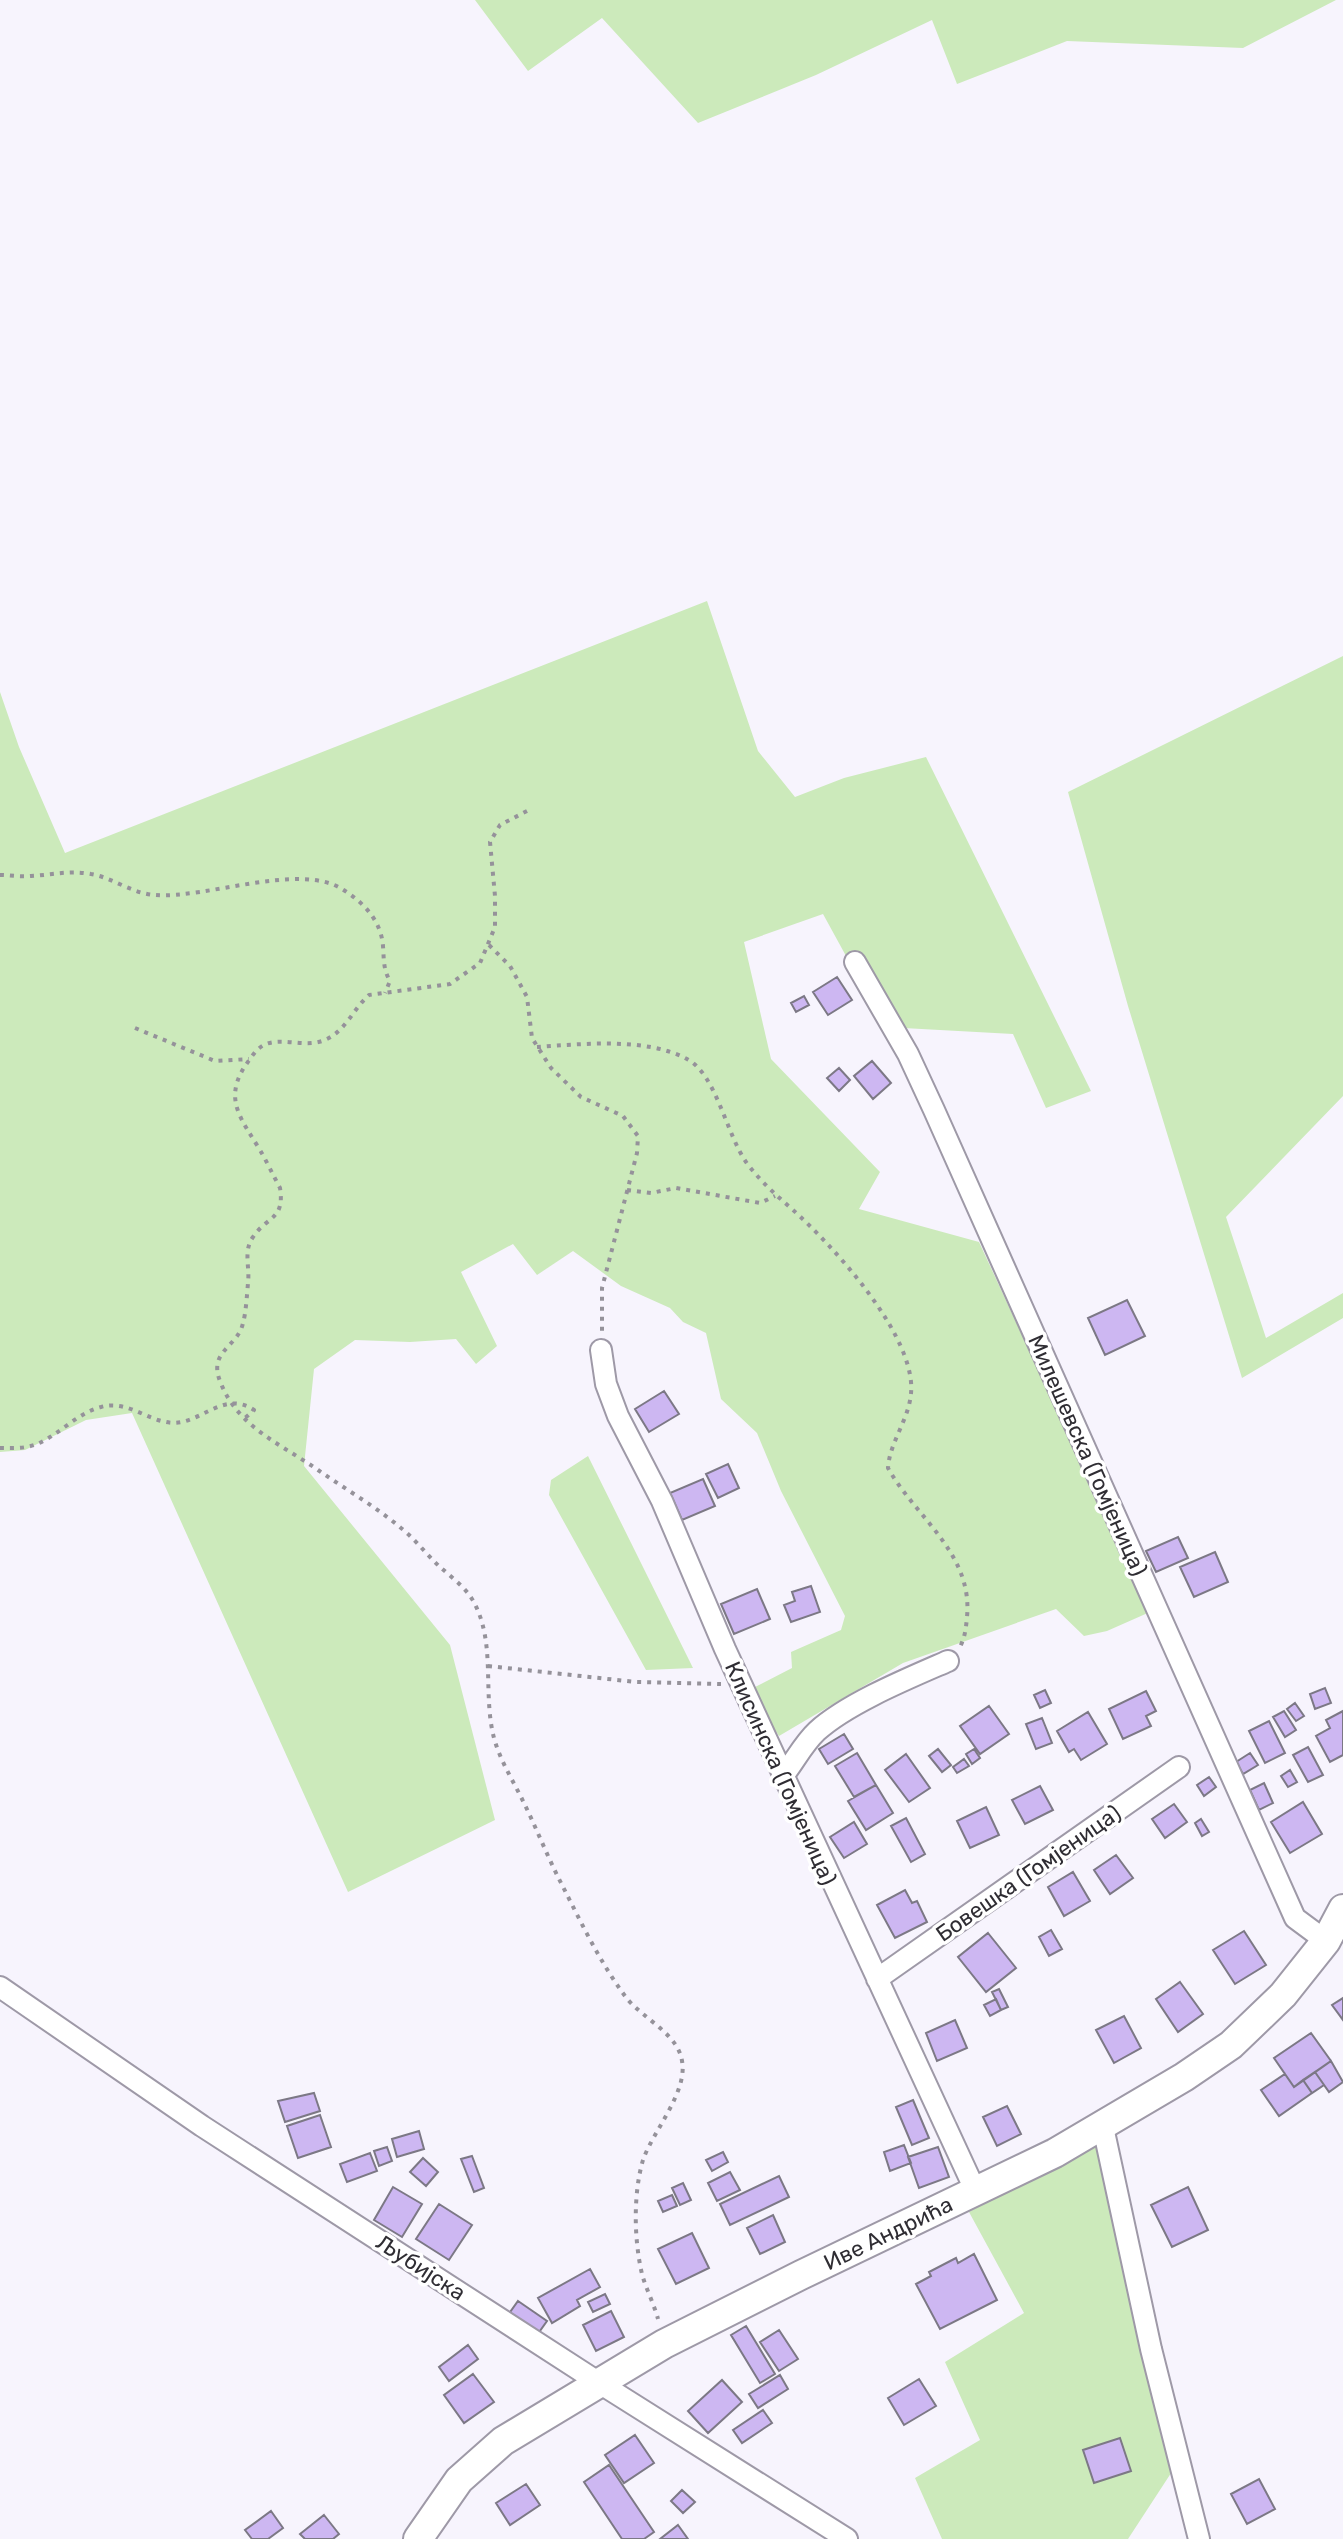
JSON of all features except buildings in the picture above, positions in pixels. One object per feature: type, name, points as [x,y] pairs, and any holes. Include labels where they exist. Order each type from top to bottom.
[{"type":"street","name":"Милешевска (Гомјеница)","points":[[855,962],[908,1054],[934,1110],[1295,1918],[1326,1941]]},
{"type":"street","name":"Клисинска (Гомјеница)","points":[[601,1350],[606,1384],[618,1416],[662,1501],[725,1649],[976,2192]]},
{"type":"street","points":[[783,1776],[807,1742],[826,1724],[948,1661]]},
{"type":"street","name":"Бовешка (Гомјеница)","points":[[877,1979],[1179,1767]]},
{"type":"street","name":"Иве Андрића","points":[[418,2539],[459,2480],[503,2441],[664,2344],[1103,2127],[1231,2045],[1283,1995],[1326,1941],[1343,1909]]},
{"type":"street","name":"Љубијска","points":[[0,1987],[202,2126],[847,2539]]},
{"type":"street","points":[[1103,2127],[1151,2349],[1199,2539]]},
{"type":"path","points":[[527,811],[500,825],[490,842],[495,927],[480,963],[450,984],[369,995],[328,1039],[309,1043],[268,1043],[250,1058],[236,1083],[237,1112],[280,1188],[282,1199],[275,1217],[260,1229],[250,1243],[244,1321],[220,1355],[218,1379],[232,1404],[257,1432],[319,1470],[400,1527],[471,1597],[481,1618],[488,1666],[490,1716],[502,1762],[559,1878],[626,1998],[673,2042],[682,2055],[684,2070],[680,2085],[643,2161],[637,2199],[637,2241],[642,2275],[654,2304],[664,2344]]},
{"type":"path","points":[[0,875],[30,876],[55,872],[94,874],[114,884],[152,895],[209,891],[277,880],[320,881],[338,887],[363,905],[378,926],[383,941],[385,971],[390,981],[385,993]]},
{"type":"path","points":[[489,945],[510,966],[527,997],[528,1022],[537,1047],[551,1068],[581,1097],[623,1116],[638,1136],[637,1153],[602,1288],[601,1350]]},
{"type":"path","points":[[135,1028],[215,1061],[250,1058]]},
{"type":"path","points":[[537,1047],[608,1044],[657,1048],[686,1058],[705,1074],[736,1145],[775,1196],[793,1210],[873,1298],[906,1357],[911,1381],[907,1418],[888,1468],[907,1497],[946,1542],[968,1596],[965,1632],[959,1649],[948,1661]]},
{"type":"path","points":[[627,1190],[651,1193],[676,1188],[760,1203],[775,1196]]},
{"type":"path","points":[[0,1448],[39,1443],[102,1406],[133,1408],[176,1424],[215,1407],[239,1404],[254,1410],[244,1419]]},
{"type":"path","points":[[488,1666],[636,1682],[743,1683]]},
{"type":"green space","points":[[475,0],[1336,0],[1243,48],[1067,41],[957,84],[932,20],[816,75],[698,123],[602,18],[528,71]]},
{"type":"green space","points":[[707,601],[758,751],[795,797],[844,778],[926,757],[1091,1091],[1046,1108],[1013,1034],[885,1027],[823,914],[744,942],[771,1059],[880,1172],[859,1209],[979,1242],[1150,1612],[1107,1631],[1084,1636],[1056,1609],[903,1663],[779,1736],[755,1687],[792,1668],[791,1652],[841,1630],[845,1616],[781,1491],[757,1433],[721,1399],[706,1333],[683,1322],[670,1308],[621,1286],[573,1251],[537,1275],[513,1244],[461,1272],[497,1346],[476,1364],[456,1339],[410,1342],[355,1340],[314,1369],[304,1466],[450,1645],[495,1820],[348,1892],[132,1413],[86,1420],[25,1450],[0,1452],[0,692],[19,747],[65,853]]},
{"type":"green space","points":[[1343,656],[1343,1096],[1226,1217],[1266,1338],[1343,1293],[1343,1318],[1242,1378],[1128,1006],[1068,792]]},
{"type":"green space","points":[[588,1456],[693,1668],[646,1670],[549,1495],[551,1480]]},
{"type":"green space","points":[[1097,2143],[1175,2467],[1128,2539],[942,2539],[915,2478],[980,2440],[945,2362],[1024,2313],[969,2212]]}]
